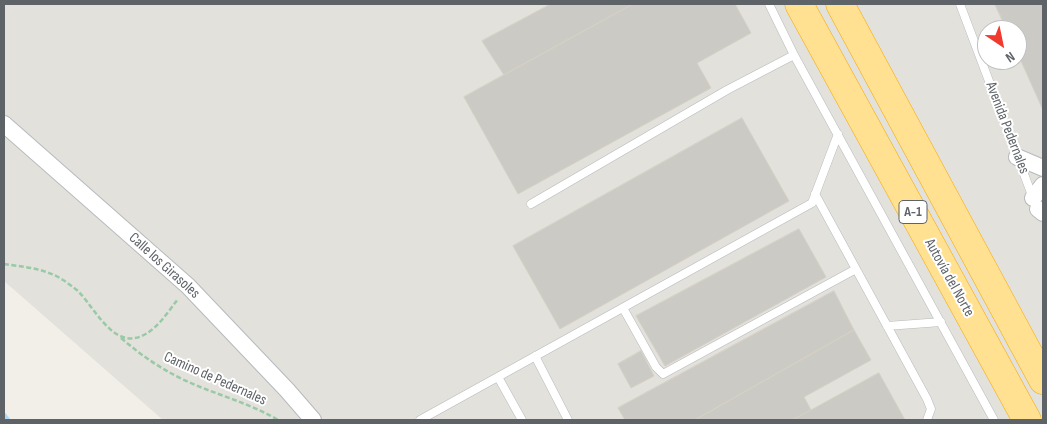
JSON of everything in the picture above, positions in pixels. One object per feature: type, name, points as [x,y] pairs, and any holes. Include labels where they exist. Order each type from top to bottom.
[{"type":"highway","name":"Autovía del Norte","points":[[800,4],[1027,420]]},
{"type":"highway","name":"A-1","points":[[840,4],[1043,380]]},
{"type":"street","name":"Calle los Girasoles","points":[[4,124],[188,286],[287,390],[312,420]]},
{"type":"street","points":[[1017,156],[1043,168]]},
{"type":"street","points":[[1039,210],[1043,185]]},
{"type":"lane","points":[[769,4],[899,249],[994,420]]},
{"type":"lane","name":"Avenida Pedernales","points":[[960,4],[1039,210]]},
{"type":"lane","points":[[531,204],[727,90],[794,54]]},
{"type":"lane","points":[[420,420],[812,203],[838,134]]},
{"type":"lane","points":[[815,194],[927,399],[931,409],[927,420]]},
{"type":"lane","points":[[623,308],[656,367],[663,374],[856,269]]},
{"type":"lane","points":[[887,326],[941,322]]},
{"type":"lane","points":[[535,356],[568,420]]},
{"type":"lane","points":[[498,377],[522,420]]},
{"type":"path","name":"Camino de Pedernales","points":[[4,264],[42,270],[61,279],[78,292],[111,331],[146,359],[183,379],[278,420]]},
{"type":"path","points":[[121,338],[135,338],[145,335],[155,328],[188,286]]},
{"type":"shaded area","points":[[4,4],[1043,4],[1043,420],[163,420],[4,281]]},
{"type":"building","points":[[551,4],[633,4],[504,75],[482,41]]},
{"type":"building","points":[[633,4],[735,4],[751,33],[697,63],[711,88],[518,194],[464,97]]},
{"type":"building","points":[[995,4],[1043,4],[1043,110],[1025,70],[1027,70],[1027,20],[1002,20]]},
{"type":"building","points":[[742,118],[789,201],[560,329],[513,246]]},
{"type":"building","points":[[799,229],[826,277],[665,366],[636,316]]},
{"type":"building","points":[[834,291],[854,330],[695,420],[625,420],[618,408]]},
{"type":"building","points":[[854,330],[871,360],[804,397],[811,410],[792,420],[695,420]]},
{"type":"building","points":[[641,351],[654,376],[631,388],[618,364]]},
{"type":"building","points":[[879,373],[905,420],[792,420],[811,410]]},
{"type":"waterway","points":[[4,415],[8,420]]}]
